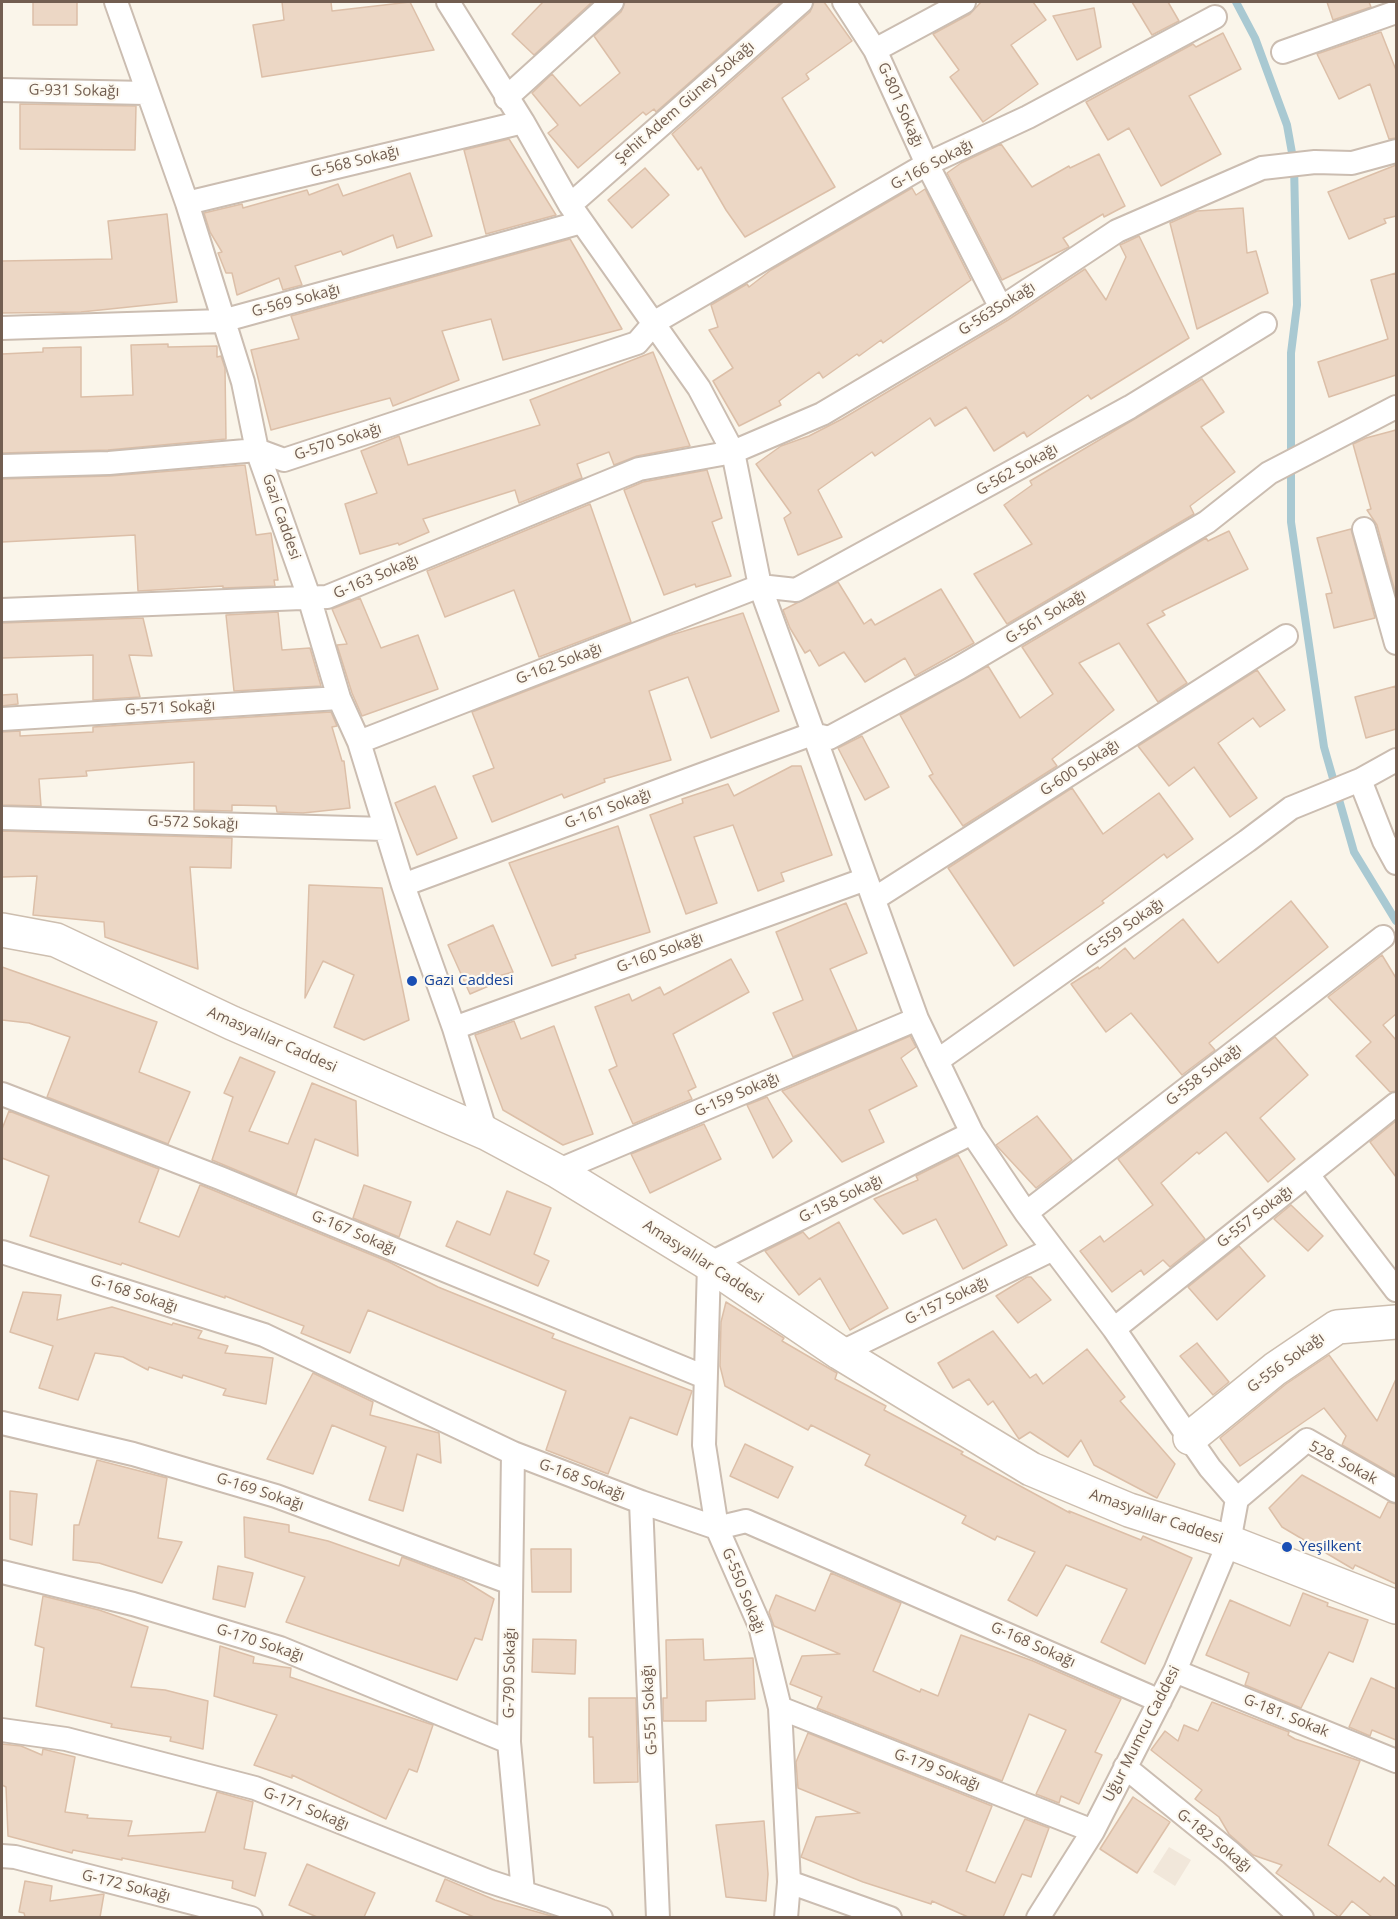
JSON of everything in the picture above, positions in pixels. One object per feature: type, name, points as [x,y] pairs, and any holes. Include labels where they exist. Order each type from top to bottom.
[{"type":"main road","name":"Amasyalılar Caddesi","points":[[2,930],[56,940],[232,1023],[486,1133],[557,1171],[709,1264],[840,1353],[1031,1469],[1129,1510],[1229,1542],[1396,1607]]},
{"type":"main road","name":"G-556 Sokağı","points":[[1190,1438],[1275,1369],[1337,1327],[1391,1326]]},
{"type":"street","name":"Gazi Caddesi","points":[[116,2],[146,93],[187,203],[222,321],[243,382],[257,450],[309,597],[339,698],[359,742],[403,885],[454,1028],[486,1133]]},
{"type":"street","points":[[506,98],[612,2]]},
{"type":"street","name":"Şehit Adem Güney Sokağı","points":[[576,213],[801,2]]},
{"type":"street","name":"G-801 Sokağı","points":[[844,2],[875,50],[927,164],[1001,308]]},
{"type":"street","points":[[875,50],[964,2]]},
{"type":"street","points":[[455,4],[506,98],[523,122],[576,213],[655,322],[699,388],[733,452],[760,586],[917,1019],[972,1133],[1026,1214],[1114,1329],[1190,1438],[1237,1500]]},
{"type":"street","points":[[1283,52],[1396,12]]},
{"type":"street","name":"G-166 Sokağı","points":[[655,322],[927,164],[1028,117],[1215,17]]},
{"type":"street","name":"G-931 Sokağı","points":[[2,90],[146,93]]},
{"type":"street","name":"G-568 Sokağı","points":[[187,203],[523,122]]},
{"type":"street","name":"G-563Sokağı","points":[[733,452],[822,414],[1001,308],[1117,231],[1262,168],[1315,162],[1352,163],[1396,152]]},
{"type":"street","name":"G-569 Sokağı","points":[[2,328],[222,321],[576,213]]},
{"type":"street","name":"G-570 Sokağı","points":[[2,466],[109,463],[257,450],[284,460],[637,343],[655,322]]},
{"type":"street","name":"G-562 Sokağı","points":[[760,586],[796,590],[1130,407],[1265,324]]},
{"type":"street","name":"G-561 Sokağı","points":[[812,734],[829,738],[959,668],[1207,522],[1269,473],[1396,407]]},
{"type":"street","name":"G-163 Sokağı","points":[[2,610],[327,597],[639,469],[733,452]]},
{"type":"street","points":[[1364,529],[1396,643]]},
{"type":"street","name":"G-162 Sokağı","points":[[359,742],[760,586]]},
{"type":"street","name":"G-600 Sokağı","points":[[870,889],[1286,636]]},
{"type":"street","name":"G-571 Sokağı","points":[[2,718],[339,698]]},
{"type":"street","name":"G-161 Sokağı","points":[[403,885],[812,734]]},
{"type":"street","name":"G-559 Sokağı","points":[[937,1061],[1291,808],[1360,780],[1396,760]]},
{"type":"street","points":[[1360,780],[1384,841],[1396,863]]},
{"type":"street","name":"G-572 Sokağı","points":[[2,818],[385,829]]},
{"type":"street","name":"G-160 Sokağı","points":[[454,1028],[870,889]]},
{"type":"street","name":"G-558 Sokağı","points":[[1026,1214],[1383,937]]},
{"type":"street","name":"G-159 Sokağı","points":[[557,1171],[917,1019]]},
{"type":"street","name":"G-167 Sokağı","points":[[2,1094],[220,1178],[705,1377]]},
{"type":"street","name":"G-557 Sokağı","points":[[1114,1329],[1396,1104]]},
{"type":"street","name":"G-158 Sokağı","points":[[709,1264],[972,1133]]},
{"type":"street","points":[[1308,1174],[1396,1290]]},
{"type":"street","name":"G-157 Sokağı","points":[[840,1353],[1053,1249]]},
{"type":"street","name":"G-168 Sokağı","points":[[2,1252],[264,1335],[513,1453],[641,1502],[717,1528],[746,1521],[1160,1701]]},
{"type":"street","name":"G-550 Sokağı","points":[[709,1264],[704,1445],[717,1528],[760,1626],[780,1708],[789,1882],[786,1917]]},
{"type":"street","name":"G-169 Sokağı","points":[[2,1423],[133,1454],[276,1496],[511,1583]]},
{"type":"street","name":"528. Sokak","points":[[1237,1500],[1307,1440],[1396,1491]]},
{"type":"street","name":"G-790 Sokağı","points":[[513,1453],[509,1742],[524,1892]]},
{"type":"street","name":"Uğur Mumcu Caddesi","points":[[1038,1917],[1093,1831],[1175,1671],[1229,1542],[1237,1500]]},
{"type":"street","name":"G-551 Sokağı","points":[[641,1502],[658,1917]]},
{"type":"street","name":"G-170 Sokağı","points":[[2,1572],[133,1604],[280,1648],[509,1742]]},
{"type":"street","name":"G-181. Sokak","points":[[1175,1671],[1396,1761]]},
{"type":"street","name":"G-179 Sokağı","points":[[780,1708],[1093,1831]]},
{"type":"street","name":"G-171 Sokağı","points":[[2,1730],[66,1739],[255,1788],[444,1864],[524,1892],[560,1912],[601,1917]]},
{"type":"street","name":"G-182 Sokağı","points":[[1125,1767],[1231,1853],[1302,1917]]},
{"type":"street","name":"G-172 Sokağı","points":[[2,1856],[15,1857],[251,1917]]},
{"type":"street","points":[[789,1882],[891,1917]]},
{"type":"shaded area","points":[[1169,1847],[1191,1860],[1175,1886],[1153,1872]]},
{"type":"building","points":[[33,2],[77,2],[77,25],[33,25]]},
{"type":"building","points":[[282,2],[331,2],[332,11],[410,2],[434,50],[262,77],[253,25],[284,20]]},
{"type":"building","points":[[543,2],[592,2],[534,55],[512,34]]},
{"type":"building","points":[[625,2],[781,2],[656,112],[654,109],[646,115],[643,112],[578,168],[548,133],[558,125],[532,93],[552,74],[580,106],[620,73],[594,36],[621,12]]},
{"type":"building","points":[[814,2],[824,2],[852,41],[806,74],[809,79],[782,98],[835,187],[745,237],[701,167],[698,170],[672,134],[810,12]]},
{"type":"building","points":[[981,2],[1033,2],[1046,20],[1011,45],[1038,84],[983,122],[950,77],[959,70],[933,34],[970,14]]},
{"type":"building","points":[[1132,2],[1168,2],[1179,21],[1152,35]]},
{"type":"building","points":[[1327,2],[1369,2],[1371,7],[1333,20]]},
{"type":"building","points":[[1094,8],[1101,47],[1077,60],[1053,16]]},
{"type":"building","points":[[1381,32],[1396,70],[1396,138],[1389,139],[1370,84],[1339,99],[1317,54]]},
{"type":"building","points":[[1223,33],[1241,69],[1189,96],[1221,154],[1161,186],[1129,128],[1108,140],[1086,102],[1193,44],[1196,47]]},
{"type":"building","points":[[20,104],[136,106],[135,150],[20,149]]},
{"type":"building","points":[[509,139],[556,215],[486,234],[464,150]]},
{"type":"building","points":[[1001,144],[1032,187],[1069,166],[1070,168],[1099,154],[1125,206],[1104,217],[1103,214],[1063,238],[1069,247],[1002,280],[947,173],[961,163]]},
{"type":"building","points":[[1396,165],[1396,216],[1384,219],[1386,223],[1349,239],[1328,192]]},
{"type":"building","points":[[645,168],[669,195],[632,228],[608,200]]},
{"type":"building","points":[[410,173],[432,236],[397,248],[393,235],[343,255],[341,251],[295,266],[302,285],[283,290],[279,278],[237,295],[232,273],[226,273],[218,253],[222,252],[210,232],[204,213],[242,204],[243,208],[307,190],[309,195],[338,184],[343,196]]},
{"type":"building","points":[[912,188],[916,195],[925,189],[971,280],[883,343],[881,340],[859,356],[857,354],[823,378],[819,372],[779,401],[781,405],[739,426],[713,381],[733,368],[709,330],[718,327],[711,305],[747,284],[749,287],[771,270]]},
{"type":"building","points":[[1243,208],[1247,253],[1256,251],[1268,293],[1197,329],[1170,223],[1197,211]]},
{"type":"building","points":[[167,214],[177,302],[81,312],[2,313],[2,261],[112,259],[108,221]]},
{"type":"building","points":[[1139,236],[1189,338],[1091,399],[1088,395],[1027,437],[1024,432],[994,451],[966,407],[935,426],[930,418],[875,456],[872,452],[818,490],[842,537],[798,555],[784,518],[791,513],[756,464],[781,446],[809,436],[842,419],[1008,320],[1085,269],[1106,300],[1126,257],[1120,245]]},
{"type":"building","points":[[570,239],[622,329],[503,360],[491,319],[442,331],[459,380],[393,406],[390,398],[271,430],[251,350],[299,339],[291,316]]},
{"type":"building","points":[[1396,273],[1396,375],[1329,397],[1318,362],[1388,339],[1371,280]]},
{"type":"building","points":[[168,344],[168,347],[217,346],[217,357],[221,356],[225,368],[226,439],[108,450],[2,453],[2,354],[43,352],[43,348],[81,347],[81,397],[133,395],[131,345]]},
{"type":"building","points":[[653,352],[690,446],[637,456],[614,465],[609,452],[577,464],[582,478],[519,503],[515,490],[423,519],[429,532],[399,545],[398,543],[360,554],[345,504],[377,493],[361,451],[399,436],[408,465],[540,425],[530,400]]},
{"type":"building","points":[[1202,379],[1224,412],[1201,427],[1235,472],[1190,506],[1194,514],[1007,624],[974,574],[1032,544],[1004,505],[1032,485],[1030,481]]},
{"type":"building","points":[[1396,430],[1396,595],[1377,525],[1367,510],[1371,509],[1353,444]]},
{"type":"building","points":[[245,465],[256,535],[271,533],[278,580],[274,580],[275,586],[223,588],[223,586],[138,591],[135,535],[2,542],[2,479],[110,476]]},
{"type":"building","points":[[707,470],[722,518],[712,522],[731,576],[696,587],[695,584],[664,595],[624,490],[643,482]]},
{"type":"building","points":[[590,504],[631,622],[539,657],[514,590],[445,617],[427,571]]},
{"type":"building","points":[[1351,529],[1375,618],[1334,628],[1326,594],[1332,593],[1317,538]]},
{"type":"building","points":[[1229,531],[1248,569],[1162,611],[1165,615],[1147,624],[1187,683],[1158,702],[1119,643],[1079,663],[1114,710],[1052,759],[1057,766],[963,826],[929,776],[933,774],[900,715],[988,666],[1020,718],[1053,694],[1022,647],[1206,538],[1208,541]]},
{"type":"building","points":[[838,582],[864,624],[871,619],[875,625],[941,589],[974,643],[915,676],[905,658],[865,682],[844,652],[819,666],[810,650],[805,653],[790,628],[783,610]]},
{"type":"building","points":[[360,598],[381,648],[418,635],[438,689],[362,716],[337,645],[347,644],[332,609]]},
{"type":"building","points":[[278,612],[282,650],[310,648],[321,686],[234,691],[226,615]]},
{"type":"building","points":[[743,613],[779,711],[711,738],[688,677],[649,691],[671,760],[604,779],[605,782],[564,798],[562,794],[492,822],[473,776],[494,768],[472,712],[668,636]]},
{"type":"building","points":[[143,618],[152,656],[129,655],[140,697],[93,700],[93,655],[2,658],[2,623]]},
{"type":"building","points":[[1257,670],[1285,710],[1260,727],[1253,718],[1218,743],[1257,798],[1230,817],[1194,767],[1169,786],[1138,746]]},
{"type":"building","points":[[1396,686],[1396,729],[1366,738],[1355,697]]},
{"type":"building","points":[[17,694],[18,704],[2,706],[2,695]]},
{"type":"building","points":[[331,712],[337,726],[332,727],[342,761],[344,761],[350,808],[303,813],[277,812],[276,806],[232,805],[232,811],[194,810],[194,762],[86,771],[87,776],[39,779],[41,806],[2,805],[2,732],[20,731],[20,736],[93,732],[93,727]]},
{"type":"building","points":[[862,736],[889,787],[865,800],[838,748]]},
{"type":"building","points":[[792,766],[801,766],[832,855],[781,873],[784,881],[758,891],[733,825],[694,837],[717,903],[686,914],[650,815],[683,803],[682,799],[728,784],[734,796]]},
{"type":"building","points":[[435,786],[457,838],[417,855],[395,803]]},
{"type":"building","points":[[1072,788],[1103,834],[1159,793],[1193,839],[1167,858],[1164,854],[1102,901],[1104,903],[1014,966],[948,868]]},
{"type":"building","points":[[618,826],[650,932],[575,955],[576,958],[552,966],[509,863]]},
{"type":"building","points":[[2,831],[232,838],[231,868],[190,867],[198,969],[105,937],[104,922],[33,915],[37,876],[2,877]]},
{"type":"building","points":[[309,885],[382,888],[409,1020],[364,1040],[334,1027],[354,975],[323,961],[305,998]]},
{"type":"building","points":[[1291,901],[1328,947],[1209,1043],[1215,1050],[1182,1075],[1131,1013],[1106,1032],[1071,984],[1098,967],[1099,969],[1125,948],[1134,959],[1183,919],[1218,963]]},
{"type":"building","points":[[846,903],[867,953],[830,969],[857,1030],[793,1057],[773,1013],[803,1000],[776,932]]},
{"type":"building","points":[[493,925],[513,972],[495,977],[498,982],[470,994],[448,945]]},
{"type":"building","points":[[1382,955],[1396,978],[1396,1014],[1383,1025],[1396,1040],[1396,1091],[1390,1092],[1356,1056],[1371,1042],[1328,997]]},
{"type":"building","points":[[731,959],[749,992],[673,1034],[696,1087],[688,1091],[692,1099],[633,1124],[609,1070],[617,1066],[595,1007],[629,994],[632,1001],[660,987],[664,995]]},
{"type":"building","points":[[2,967],[157,1022],[139,1072],[190,1092],[168,1144],[47,1097],[70,1037],[29,1023],[2,1020]]},
{"type":"building","points":[[514,1021],[521,1039],[554,1026],[593,1134],[563,1145],[503,1110],[475,1035]]},
{"type":"building","points":[[910,1036],[916,1047],[901,1058],[917,1086],[869,1110],[884,1142],[842,1162],[782,1091]]},
{"type":"building","points":[[1275,1037],[1308,1075],[1260,1118],[1295,1159],[1268,1182],[1226,1132],[1199,1154],[1197,1152],[1161,1183],[1205,1239],[1170,1267],[1163,1260],[1144,1275],[1141,1270],[1112,1292],[1080,1251],[1100,1236],[1104,1242],[1153,1205],[1118,1159]]},
{"type":"building","points":[[240,1057],[275,1072],[249,1131],[288,1144],[312,1083],[356,1101],[358,1156],[315,1139],[296,1195],[212,1160],[233,1097],[224,1093]]},
{"type":"building","points":[[767,1097],[792,1141],[773,1158],[747,1105]]},
{"type":"building","points":[[9,1111],[159,1169],[139,1222],[179,1237],[200,1185],[389,1262],[438,1287],[554,1334],[552,1338],[692,1391],[677,1435],[630,1417],[608,1474],[546,1450],[566,1391],[368,1310],[350,1353],[301,1333],[304,1326],[225,1296],[225,1298],[122,1263],[121,1265],[30,1236],[49,1176],[2,1158],[2,1129]]},
{"type":"building","points":[[1037,1116],[1072,1160],[1036,1188],[996,1145]]},
{"type":"building","points":[[1396,1121],[1396,1177],[1370,1142]]},
{"type":"building","points":[[704,1124],[721,1159],[650,1193],[631,1154]]},
{"type":"building","points":[[958,1155],[1007,1245],[963,1269],[936,1219],[903,1234],[874,1199],[918,1180],[916,1176]]},
{"type":"building","points":[[364,1185],[411,1202],[399,1237],[353,1218]]},
{"type":"building","points":[[507,1191],[551,1208],[534,1254],[549,1261],[538,1286],[446,1246],[457,1221],[490,1235]]},
{"type":"building","points":[[1291,1205],[1323,1236],[1308,1251],[1274,1219]]},
{"type":"building","points":[[839,1222],[888,1308],[850,1330],[820,1278],[799,1295],[765,1251],[803,1232],[809,1239]]},
{"type":"building","points":[[1239,1246],[1265,1276],[1217,1320],[1188,1287]]},
{"type":"building","points":[[1027,1277],[1031,1277],[1051,1300],[1018,1323],[996,1296]]},
{"type":"building","points":[[23,1292],[61,1295],[57,1320],[112,1307],[172,1325],[173,1323],[202,1331],[198,1338],[228,1346],[225,1353],[273,1358],[266,1404],[223,1395],[226,1389],[183,1375],[182,1378],[149,1367],[148,1370],[123,1357],[95,1353],[78,1400],[39,1388],[53,1346],[10,1332]]},
{"type":"building","points":[[726,1302],[784,1338],[782,1341],[837,1373],[835,1379],[886,1406],[884,1410],[963,1452],[961,1454],[1070,1513],[1069,1511],[1141,1540],[1143,1536],[1192,1558],[1145,1664],[1101,1642],[1127,1589],[1066,1565],[1037,1616],[1008,1600],[1035,1552],[997,1536],[995,1540],[962,1523],[966,1516],[865,1465],[870,1455],[811,1425],[808,1430],[725,1386],[720,1366],[721,1322]]},
{"type":"building","points":[[993,1331],[1030,1378],[1036,1374],[1043,1384],[1087,1349],[1125,1397],[1120,1401],[1175,1464],[1157,1498],[1094,1465],[1081,1440],[1068,1457],[1030,1432],[1019,1439],[993,1401],[988,1405],[969,1379],[953,1388],[938,1363]]},
{"type":"building","points":[[1197,1343],[1229,1382],[1213,1395],[1180,1356]]},
{"type":"building","points":[[1329,1355],[1377,1421],[1396,1379],[1396,1476],[1342,1445],[1346,1436],[1324,1408],[1240,1466],[1220,1438],[1286,1384]]},
{"type":"building","points":[[313,1373],[373,1402],[370,1415],[439,1433],[441,1463],[417,1454],[403,1511],[369,1500],[386,1447],[332,1425],[313,1474],[267,1459]]},
{"type":"building","points":[[745,1444],[793,1467],[778,1498],[730,1476]]},
{"type":"building","points":[[97,1460],[167,1478],[158,1538],[182,1542],[162,1583],[99,1563],[73,1560],[74,1525],[79,1525]]},
{"type":"building","points":[[1302,1475],[1380,1518],[1388,1502],[1396,1504],[1396,1584],[1355,1565],[1353,1569],[1282,1527],[1269,1508]]},
{"type":"building","points":[[10,1491],[37,1494],[32,1545],[10,1539]]},
{"type":"building","points":[[244,1517],[289,1525],[289,1532],[328,1541],[399,1566],[402,1557],[463,1580],[494,1599],[482,1640],[475,1638],[457,1680],[286,1622],[305,1577],[245,1557]]},
{"type":"building","points":[[531,1549],[571,1549],[571,1592],[532,1592]]},
{"type":"building","points":[[218,1566],[253,1573],[245,1607],[213,1599]]},
{"type":"building","points":[[831,1573],[901,1603],[873,1671],[920,1692],[921,1689],[938,1696],[961,1635],[1033,1661],[1121,1699],[1095,1752],[1102,1755],[1079,1804],[1061,1796],[1059,1803],[1036,1794],[1066,1730],[1029,1714],[1002,1781],[817,1708],[822,1697],[790,1684],[802,1656],[840,1654],[774,1626],[769,1612],[776,1595],[815,1611]]},
{"type":"building","points":[[1303,1593],[1328,1603],[1327,1606],[1368,1620],[1353,1662],[1329,1652],[1301,1708],[1245,1685],[1249,1673],[1206,1655],[1230,1600],[1290,1626]]},
{"type":"building","points":[[43,1596],[99,1610],[148,1627],[131,1687],[165,1690],[208,1701],[203,1749],[170,1741],[171,1737],[111,1727],[112,1724],[36,1706],[44,1648],[35,1645]]},
{"type":"building","points":[[533,1639],[576,1640],[575,1674],[532,1672]]},
{"type":"building","points":[[703,1639],[704,1660],[753,1658],[755,1699],[706,1701],[706,1721],[663,1721],[663,1698],[667,1698],[666,1640]]},
{"type":"building","points":[[220,1646],[254,1657],[253,1663],[291,1668],[290,1677],[433,1725],[417,1772],[409,1769],[386,1819],[292,1775],[292,1778],[254,1765],[277,1715],[214,1696]]},
{"type":"building","points":[[1371,1678],[1396,1689],[1396,1740],[1372,1730],[1370,1736],[1349,1727]]},
{"type":"building","points":[[589,1698],[636,1698],[638,1782],[594,1783],[593,1737],[589,1737]]},
{"type":"building","points":[[1212,1702],[1289,1732],[1288,1735],[1295,1739],[1360,1761],[1328,1845],[1380,1882],[1384,1877],[1396,1887],[1396,1917],[1372,1917],[1352,1901],[1339,1917],[1276,1873],[1282,1865],[1253,1855],[1229,1834],[1219,1817],[1195,1799],[1202,1790],[1151,1750],[1165,1731],[1178,1741],[1184,1725],[1198,1731]]},
{"type":"building","points":[[808,1733],[992,1806],[966,1871],[995,1883],[1025,1819],[1049,1828],[1031,1877],[1022,1874],[1003,1917],[968,1917],[932,1901],[931,1904],[863,1882],[801,1857],[816,1817],[860,1813],[798,1788],[796,1762]]},
{"type":"building","points":[[2,1744],[21,1746],[42,1755],[43,1749],[75,1757],[65,1812],[88,1815],[87,1818],[132,1821],[128,1836],[205,1832],[217,1792],[253,1802],[244,1849],[266,1853],[255,1896],[232,1888],[233,1881],[122,1858],[122,1860],[73,1850],[72,1853],[8,1836],[6,1787],[2,1785]]},
{"type":"building","points":[[1133,1797],[1170,1822],[1137,1873],[1100,1849]]},
{"type":"building","points":[[764,1821],[768,1874],[766,1901],[726,1897],[716,1825]]},
{"type":"building","points":[[307,1864],[375,1893],[364,1917],[317,1917],[289,1905]]},
{"type":"building","points":[[445,1879],[495,1900],[555,1917],[474,1917],[436,1901]]},
{"type":"building","points":[[25,1881],[52,1886],[50,1901],[104,1894],[100,1917],[25,1917],[24,1913],[19,1912]]},
{"type":"waterway","points":[[1236,2],[1255,38],[1287,125],[1294,164],[1297,305],[1291,353],[1291,522],[1324,747],[1354,852],[1396,921]]},
{"type":"place","name":"Gazi Caddesi","points":[[412,981]]},
{"type":"place","name":"Yeşilkent","points":[[1287,1547]]}]
